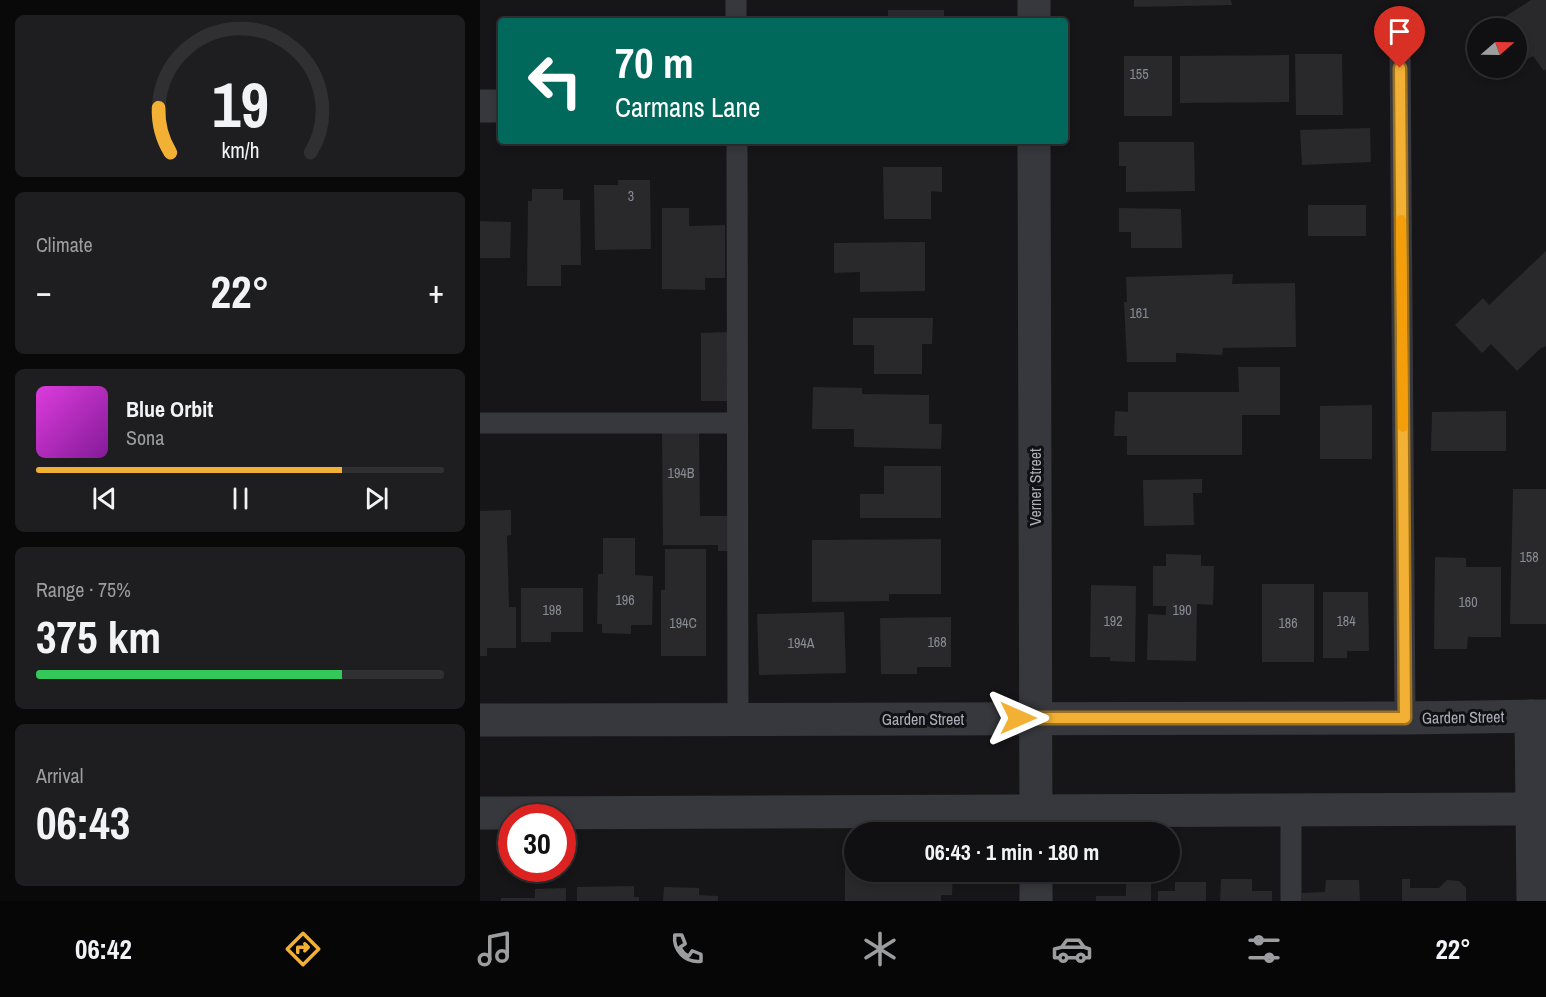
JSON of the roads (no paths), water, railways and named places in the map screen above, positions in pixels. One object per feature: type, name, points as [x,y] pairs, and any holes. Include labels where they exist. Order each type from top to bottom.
[{"type":"street","points":[[1034,0],[1034,18]]},
{"type":"street","points":[[480,106],[498,106]]},
{"type":"street","name":"Verner Street","points":[[1034,144],[1036,822]]},
{"type":"street","points":[[1533,901],[1539,809],[1539,716]]},
{"type":"street","name":"Garden Street","points":[[480,720],[1539,716]]},
{"type":"street","points":[[480,813],[1036,822],[1291,810],[1539,809]]},
{"type":"street","points":[[1036,882],[1036,901]]},
{"type":"lane","points":[[736,0],[736,18]]},
{"type":"lane","points":[[1400,44],[1405,718]]},
{"type":"lane","points":[[737,144],[738,719]]},
{"type":"lane","points":[[480,423],[737,423]]},
{"type":"lane","points":[[1291,810],[1291,901]]}]
